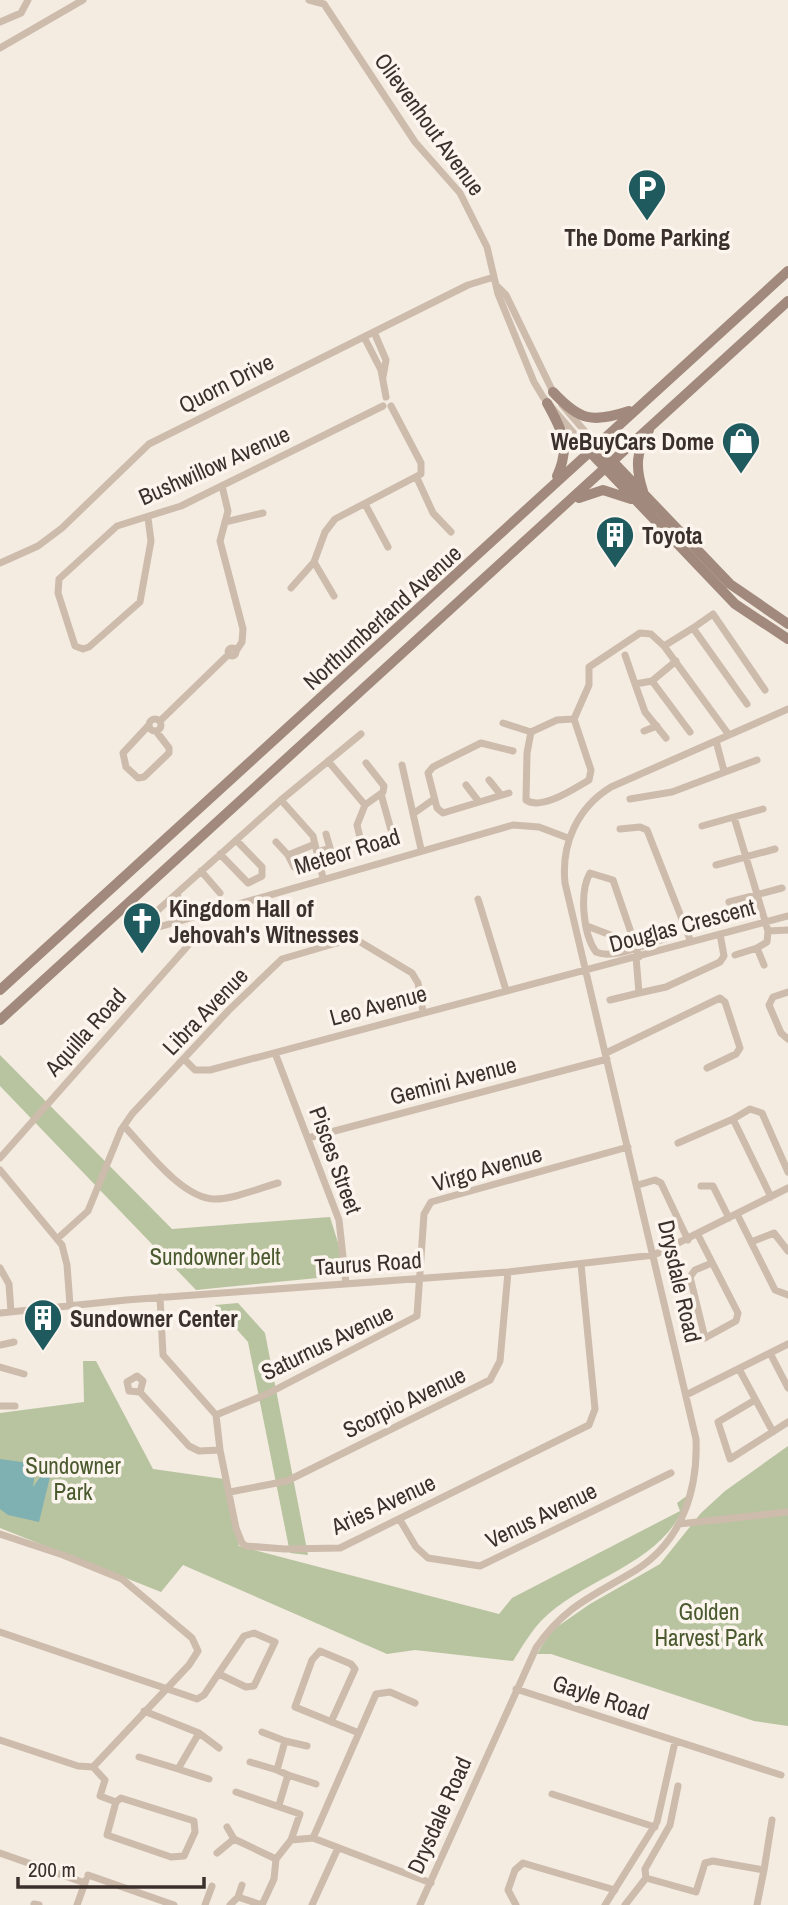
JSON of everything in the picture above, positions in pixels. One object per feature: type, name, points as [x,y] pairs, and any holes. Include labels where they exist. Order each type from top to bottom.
[{"type":"main road","name":"Northumberland Avenue","points":[[0,990],[788,271]]},
{"type":"main road","name":"Northumberland Avenue","points":[[0,1020],[566,507],[608,463],[788,301]]},
{"type":"main road","points":[[553,392],[568,408],[588,418],[609,418],[634,409]]},
{"type":"main road","points":[[547,403],[564,432],[566,445],[563,464],[554,483]]},
{"type":"main road","points":[[566,507],[585,494],[603,490],[641,499],[637,456],[653,424]]},
{"type":"main road","name":"Olievenhout Avenue","points":[[593,448],[735,604],[788,639]]},
{"type":"main road","name":"Olievenhout Avenue","points":[[641,499],[730,584],[788,624]]},
{"type":"street","points":[[0,22],[21,13],[28,0]]},
{"type":"street","points":[[0,36],[3,46],[83,0]]},
{"type":"street","name":"Olievenhout Avenue","points":[[309,0],[326,2],[415,142],[460,193],[491,260],[498,286],[506,295],[553,392],[593,448]]},
{"type":"street","points":[[480,281],[491,260]]},
{"type":"street","name":"Quorn Drive","points":[[0,563],[38,546],[62,528],[149,444],[374,332],[480,281],[494,277]]},
{"type":"street","name":"Olievenhout Avenue","points":[[498,286],[498,294],[534,382],[547,403],[593,448]]},
{"type":"street","points":[[374,332],[386,360],[383,377]]},
{"type":"street","points":[[291,588],[314,562],[330,524],[340,515],[417,478],[422,471],[421,463],[387,403],[383,377],[364,337]]},
{"type":"street","name":"Bushwillow Avenue","points":[[148,519],[151,541],[140,602],[89,647],[83,649],[75,646],[58,593],[59,579],[113,528],[148,519],[222,486],[387,403]]},
{"type":"street","points":[[417,478],[433,513],[451,532]]},
{"type":"street","points":[[160,721],[232,653],[243,634],[220,541],[228,511],[222,486]]},
{"type":"street","points":[[365,504],[387,547]]},
{"type":"street","points":[[225,522],[263,513]]},
{"type":"street","points":[[314,562],[334,596]]},
{"type":"street","points":[[664,646],[713,614],[765,690]]},
{"type":"street","points":[[693,628],[747,704]]},
{"type":"street","points":[[531,732],[526,800],[536,804],[591,777],[574,719],[589,685],[590,663],[640,633],[651,634],[664,646],[729,735]]},
{"type":"street","points":[[625,655],[642,707],[666,738]]},
{"type":"street","points":[[635,684],[652,681],[676,661]]},
{"type":"street","points":[[652,681],[690,732]]},
{"type":"street","name":"Drysdale Road","points":[[420,1905],[516,1689],[550,1627],[585,1598],[643,1565],[679,1524],[690,1498],[696,1469],[696,1439],[687,1395],[565,883],[564,857],[568,838],[577,821],[604,792],[788,709]]},
{"type":"street","points":[[149,725],[167,745],[169,753],[144,777],[138,778],[126,767],[123,754],[153,719],[160,721]]},
{"type":"street","points":[[503,723],[531,732],[557,720],[574,719]]},
{"type":"street","points":[[156,731],[162,726],[160,721]]},
{"type":"street","points":[[644,731],[657,726]]},
{"type":"street","points":[[157,911],[281,800],[361,734]]},
{"type":"street","points":[[716,741],[724,771]]},
{"type":"street","points":[[489,780],[505,794],[443,813],[438,810],[428,773],[433,767],[481,743],[496,742],[513,751]]},
{"type":"street","points":[[630,799],[672,792],[757,760]]},
{"type":"street","points":[[328,761],[365,804]]},
{"type":"street","points":[[363,850],[358,825],[365,804],[384,790],[384,784],[366,763]]},
{"type":"street","points":[[402,765],[421,849]]},
{"type":"street","points":[[466,785],[480,802]]},
{"type":"street","points":[[380,794],[393,837]]},
{"type":"street","points":[[413,814],[434,799]]},
{"type":"street","points":[[281,800],[313,836],[323,878]]},
{"type":"street","points":[[702,825],[763,810]]},
{"type":"street","points":[[734,817],[768,932],[767,942],[735,955]]},
{"type":"street","name":"Meteor Road","points":[[138,933],[421,849],[520,824],[539,827],[568,838]]},
{"type":"street","points":[[620,829],[640,827],[647,830],[691,942]]},
{"type":"street","points":[[327,834],[333,857]]},
{"type":"street","points":[[220,854],[248,883],[262,877],[264,871],[260,863],[236,840]]},
{"type":"street","points":[[276,842],[288,855],[294,867]]},
{"type":"street","points":[[288,855],[316,848],[330,848]]},
{"type":"street","points":[[716,865],[775,849]]},
{"type":"street","points":[[201,871],[220,892]]},
{"type":"street","points":[[639,993],[638,957],[636,947],[617,881],[594,872],[589,873],[584,901],[594,950],[601,954],[636,947],[664,939]]},
{"type":"street","points":[[729,902],[782,888]]},
{"type":"street","points":[[177,893],[182,919]]},
{"type":"street","points":[[478,899],[506,990]]},
{"type":"street","points":[[584,901],[595,902]]},
{"type":"street","name":"Douglas Crescent","points":[[586,971],[788,915]]},
{"type":"street","points":[[587,926],[613,936]]},
{"type":"street","points":[[768,932],[788,930]]},
{"type":"street","name":"Aquilla Road","points":[[0,1158],[200,932]]},
{"type":"street","points":[[610,1000],[666,987],[720,962],[724,956],[720,934]]},
{"type":"street","name":"Libra Avenue","points":[[57,1239],[88,1211],[124,1126],[229,1010],[282,959],[347,940],[362,943],[412,973],[418,983],[423,1012]]},
{"type":"street","points":[[757,948],[764,965]]},
{"type":"street","name":"Leo Avenue","points":[[185,1060],[201,1071],[586,971]]},
{"type":"street","points":[[788,992],[773,997],[768,1005],[781,1033],[788,1039]]},
{"type":"street","name":"Gemini Avenue","points":[[308,1138],[607,1056],[720,998],[725,1002],[740,1048],[736,1054],[707,1068]]},
{"type":"street","name":"Pisces Street","points":[[275,1053],[339,1220],[346,1284]]},
{"type":"street","points":[[678,1143],[750,1109],[762,1113],[788,1172]]},
{"type":"street","points":[[733,1119],[771,1197]]},
{"type":"street","points":[[124,1126],[184,1188],[201,1196],[218,1199],[278,1183]]},
{"type":"street","name":"Virgo Avenue","points":[[420,1278],[424,1214],[431,1202],[628,1147]]},
{"type":"street","points":[[0,1170],[57,1239],[67,1265],[70,1305]]},
{"type":"street","points":[[0,1178],[25,1200]]},
{"type":"street","points":[[638,1185],[655,1180],[661,1182],[688,1240]]},
{"type":"street","points":[[701,1186],[713,1186],[729,1218]]},
{"type":"street","name":"Taurus Road","points":[[0,1313],[160,1297],[508,1272],[654,1255],[788,1188]]},
{"type":"street","points":[[737,1214],[775,1290],[788,1295]]},
{"type":"street","points":[[751,1242],[774,1233],[788,1251]]},
{"type":"street","points":[[698,1235],[738,1313],[736,1321],[705,1338],[690,1277],[695,1270],[712,1263]]},
{"type":"street","name":"Aries Avenue","points":[[216,1415],[220,1450],[238,1538],[246,1546],[331,1550],[400,1520],[593,1421],[595,1409],[581,1264]]},
{"type":"street","points":[[0,1268],[9,1284],[11,1312]]},
{"type":"street","name":"Scorpio Avenue","points":[[230,1492],[287,1481],[490,1380],[500,1361],[508,1272]]},
{"type":"street","name":"Saturnus Avenue","points":[[216,1415],[267,1394],[410,1322],[419,1313],[420,1278]]},
{"type":"street","points":[[160,1297],[163,1355],[216,1415]]},
{"type":"street","points":[[0,1345],[14,1342]]},
{"type":"street","points":[[687,1395],[788,1344]]},
{"type":"street","points":[[770,1353],[788,1388]]},
{"type":"street","points":[[739,1369],[773,1433]]},
{"type":"street","points":[[1,1370],[24,1374]]},
{"type":"street","points":[[140,1392],[192,1449],[220,1450]]},
{"type":"street","points":[[755,1400],[718,1422],[727,1455],[734,1459],[788,1422]]},
{"type":"street","points":[[0,1406],[15,1406]]},
{"type":"street","name":"Venus Avenue","points":[[400,1520],[416,1547],[428,1558],[480,1566],[671,1473]]},
{"type":"street","points":[[679,1524],[788,1512]]},
{"type":"street","points":[[0,1534],[122,1579],[192,1638],[198,1653],[93,1767],[85,1768],[0,1740]]},
{"type":"street","points":[[0,1632],[187,1698],[200,1698],[247,1634],[254,1633],[275,1642],[254,1686],[246,1687],[219,1674]]},
{"type":"street","points":[[331,1722],[355,1670],[351,1664],[320,1651],[312,1660],[294,1705],[331,1722],[359,1733]]},
{"type":"street","name":"Gayle Road","points":[[516,1689],[781,1775]]},
{"type":"street","points":[[313,1838],[373,1697],[381,1691],[415,1703]]},
{"type":"street","points":[[144,1711],[199,1733],[219,1748]]},
{"type":"street","points":[[261,1732],[307,1746]]},
{"type":"street","points":[[177,1769],[199,1733]]},
{"type":"street","points":[[277,1770],[285,1741]]},
{"type":"street","points":[[605,1905],[655,1827],[675,1742]]},
{"type":"street","points":[[139,1757],[209,1780]]},
{"type":"street","points":[[250,1762],[316,1784]]},
{"type":"street","points":[[93,1767],[105,1780],[100,1796],[116,1802]]},
{"type":"street","points":[[279,1805],[288,1775]]},
{"type":"street","points":[[625,1905],[646,1878],[646,1865],[670,1825],[678,1786]]},
{"type":"street","points":[[236,1792],[300,1814],[291,1840],[276,1859],[274,1880],[262,1905],[238,1897]]},
{"type":"street","points":[[552,1794],[655,1827]]},
{"type":"street","points":[[121,1798],[128,1798],[194,1821],[194,1832],[184,1856],[171,1857],[107,1835],[116,1802],[121,1798]]},
{"type":"street","points":[[757,1905],[772,1820]]},
{"type":"street","points":[[227,1827],[234,1839],[276,1859]]},
{"type":"street","points":[[291,1840],[313,1838],[430,1883]]},
{"type":"street","points":[[217,1853],[234,1839]]},
{"type":"street","points":[[312,1905],[338,1848]]},
{"type":"street","points":[[0,1853],[85,1884]]},
{"type":"street","points":[[646,1878],[696,1892],[704,1866],[710,1861],[764,1870]]},
{"type":"street","points":[[516,1905],[508,1890],[515,1870],[523,1863],[614,1890]]},
{"type":"street","points":[[77,1905],[88,1874],[174,1905]]},
{"type":"street","points":[[621,1881],[636,1891]]},
{"type":"street","points":[[230,1905],[238,1897],[242,1885]]},
{"type":"street","points":[[205,1905],[212,1886]]},
{"type":"green space","name":"Sundowner belt","points":[[0,1055],[172,1229],[330,1217],[348,1275],[196,1290],[0,1086]]},
{"type":"green space","points":[[238,1303],[265,1333],[308,1555],[290,1553],[248,1342],[215,1305]]},
{"type":"green space","name":"Sundowner Park","points":[[83,1361],[96,1361],[153,1469],[224,1479],[239,1546],[499,1614],[512,1598],[680,1511],[677,1503],[688,1495],[678,1518],[663,1537],[624,1567],[559,1605],[541,1621],[513,1661],[415,1650],[387,1654],[183,1565],[161,1592],[0,1528],[0,1413],[84,1402]]},
{"type":"green space","name":"Golden Harvest Park","points":[[788,1446],[788,1726],[754,1721],[551,1654],[537,1654],[551,1631],[590,1604],[660,1564],[701,1513],[725,1491]]},
{"type":"water","points":[[0,1459],[36,1464],[33,1487],[41,1476],[50,1477],[39,1522],[8,1515],[0,1509]]},
{"type":"place","name":"The Dome Parking","points":[[647,222]]},
{"type":"place","name":"WeBuyCars Dome","points":[[741,475]]},
{"type":"place","name":"Toyota","points":[[615,569]]},
{"type":"place","name":"Kingdom Hall of Jehovah's Witnesses","points":[[142,955]]},
{"type":"place","name":"Sundowner Center","points":[[43,1352]]}]
